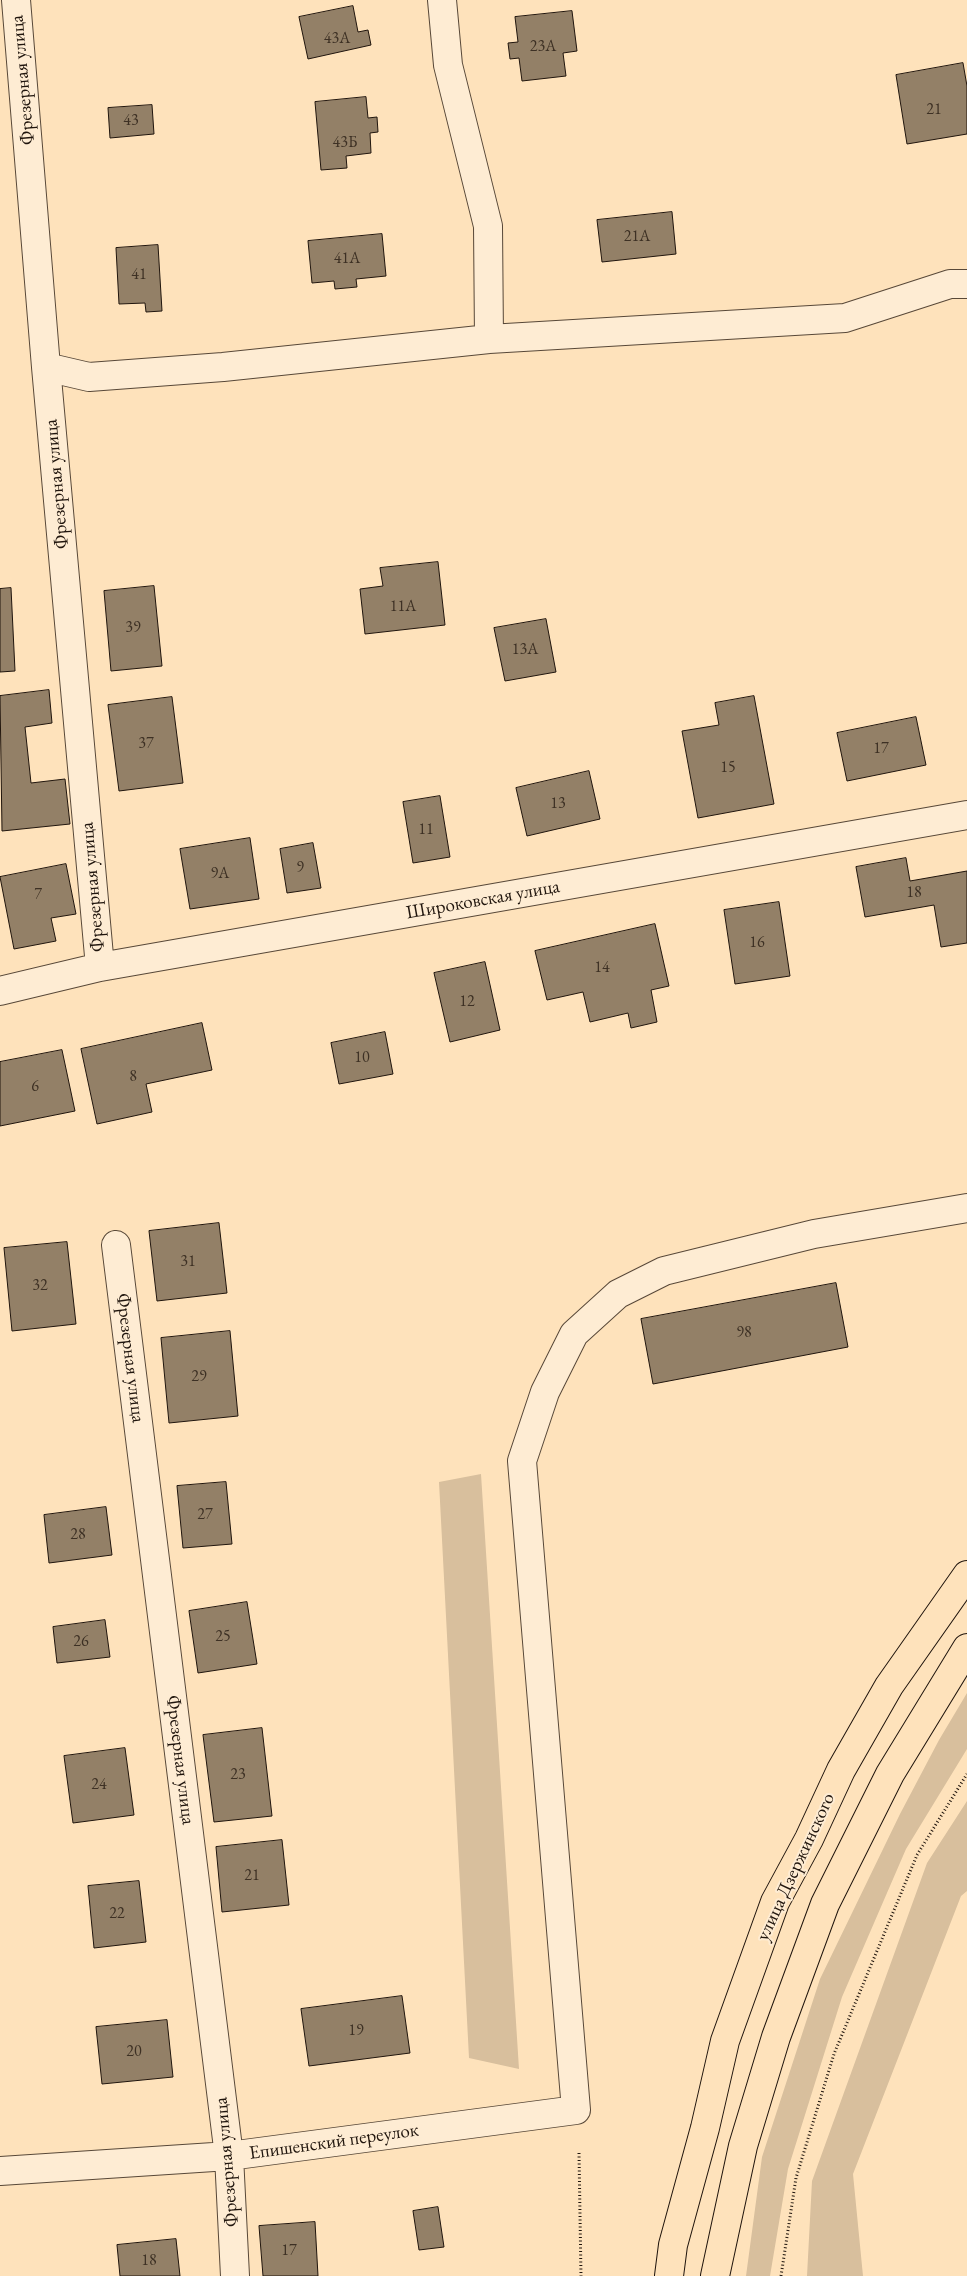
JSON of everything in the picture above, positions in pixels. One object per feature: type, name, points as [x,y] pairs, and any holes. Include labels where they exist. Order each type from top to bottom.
[{"type":"highway","name":"улица Дзержинского","points":[[668,2276],[725,2041],[775,1902],[809,1839],[842,1770],[889,1686],[967,1575]]},
{"type":"highway","points":[[715,2276],[743,2146],[776,2037],[825,1904],[890,1774],[967,1648]]},
{"type":"street","name":"Фрезерная улица","points":[[16,0],[46,367],[100,967]]},
{"type":"street","points":[[442,0],[448,65],[488,226],[489,339]]},
{"type":"street","points":[[46,367],[90,377],[222,367],[489,339],[845,318],[950,284],[967,284]]},
{"type":"street","name":"Широковская улица","points":[[0,991],[100,967],[967,815]]},
{"type":"street","name":"Епишенский переулок","points":[[0,2171],[229,2156],[576,2110],[522,1461],[545,1392],[574,1334],[618,1294],[664,1271],[814,1234],[967,1208]]},
{"type":"street","name":"Фрезерная улица","points":[[116,1245],[229,2156],[234,2276]]},
{"type":"path","points":[[781,2276],[796,2178],[834,2054],[917,1855],[967,1774]]},
{"type":"path","points":[[579,2153],[581,2276]]},
{"type":"shaded area","points":[[481,1474],[519,2069],[469,2058],[439,1482]]},
{"type":"shaded area","points":[[967,1693],[967,1749],[906,1849],[842,1997],[788,2169],[770,2276],[746,2276],[762,2157],[820,1979],[900,1814],[939,1740]]},
{"type":"shaded area","points":[[967,1801],[967,1891],[961,1896],[853,2174],[863,2276],[807,2276],[812,2181],[927,1863]]},
{"type":"building","points":[[353,6],[358,32],[368,30],[371,45],[308,59],[299,17]]},
{"type":"building","points":[[572,11],[577,51],[563,53],[566,76],[522,81],[519,58],[510,59],[508,43],[518,42],[515,17]]},
{"type":"building","points":[[963,63],[967,86],[967,134],[907,144],[896,75]]},
{"type":"building","points":[[366,97],[368,118],[377,117],[378,132],[370,133],[371,153],[346,156],[347,168],[321,170],[315,102]]},
{"type":"building","points":[[152,105],[154,134],[110,138],[108,108]]},
{"type":"building","points":[[672,212],[676,254],[602,262],[597,220]]},
{"type":"building","points":[[382,234],[386,276],[356,279],[357,287],[335,289],[334,281],[312,283],[308,241]]},
{"type":"building","points":[[158,245],[162,311],[146,312],[145,303],[119,304],[116,248]]},
{"type":"building","points":[[438,562],[445,625],[365,634],[360,589],[383,586],[380,568]]},
{"type":"building","points":[[154,586],[162,666],[111,671],[104,591]]},
{"type":"building","points":[[11,588],[15,671],[0,672],[0,589]]},
{"type":"building","points":[[546,619],[556,672],[505,681],[494,628]]},
{"type":"building","points":[[49,690],[52,723],[25,727],[31,783],[65,779],[70,824],[2,831],[0,696]]},
{"type":"building","points":[[754,696],[774,804],[698,818],[682,731],[719,725],[715,703]]},
{"type":"building","points":[[172,697],[183,783],[119,791],[108,705]]},
{"type":"building","points":[[916,717],[926,765],[847,781],[837,733]]},
{"type":"building","points":[[589,771],[600,819],[527,836],[516,788]]},
{"type":"building","points":[[440,796],[450,857],[413,863],[403,802]]},
{"type":"building","points":[[250,838],[259,899],[190,909],[180,849]]},
{"type":"building","points":[[313,843],[321,888],[287,893],[280,849]]},
{"type":"building","points":[[906,858],[910,881],[967,871],[967,943],[941,947],[934,905],[865,917],[856,867]]},
{"type":"building","points":[[66,864],[76,914],[51,918],[56,941],[14,949],[0,877]]},
{"type":"building","points":[[779,902],[790,976],[735,984],[724,910]]},
{"type":"building","points":[[655,924],[669,986],[651,990],[657,1022],[631,1028],[628,1013],[590,1022],[583,992],[547,1000],[535,951]]},
{"type":"building","points":[[485,962],[500,1030],[450,1042],[434,973]]},
{"type":"building","points":[[202,1023],[212,1070],[146,1084],[152,1112],[97,1124],[81,1049]]},
{"type":"building","points":[[385,1032],[393,1074],[339,1084],[331,1043]]},
{"type":"building","points":[[62,1050],[75,1111],[0,1126],[0,1062]]},
{"type":"building","points":[[219,1223],[227,1293],[157,1301],[149,1231]]},
{"type":"building","points":[[67,1242],[76,1324],[12,1331],[4,1248]]},
{"type":"building","points":[[836,1283],[848,1347],[653,1384],[641,1319]]},
{"type":"building","points":[[230,1331],[238,1416],[169,1423],[161,1338]]},
{"type":"building","points":[[226,1482],[232,1544],[183,1548],[177,1486]]},
{"type":"building","points":[[106,1507],[112,1555],[49,1563],[44,1515]]},
{"type":"building","points":[[247,1602],[257,1664],[198,1673],[189,1611]]},
{"type":"building","points":[[105,1620],[110,1657],[57,1663],[53,1627]]},
{"type":"building","points":[[262,1728],[272,1816],[214,1822],[203,1735]]},
{"type":"building","points":[[125,1748],[134,1815],[73,1823],[64,1756]]},
{"type":"building","points":[[282,1840],[289,1905],[222,1912],[216,1847]]},
{"type":"building","points":[[139,1881],[146,1942],[94,1948],[88,1886]]},
{"type":"building","points":[[402,1996],[410,2053],[309,2066],[301,2009]]},
{"type":"building","points":[[167,2020],[173,2077],[102,2084],[96,2027]]},
{"type":"building","points":[[438,2207],[444,2247],[419,2250],[413,2211]]},
{"type":"building","points":[[315,2222],[318,2276],[263,2276],[259,2226]]},
{"type":"building","points":[[176,2239],[180,2276],[120,2276],[117,2245]]}]
